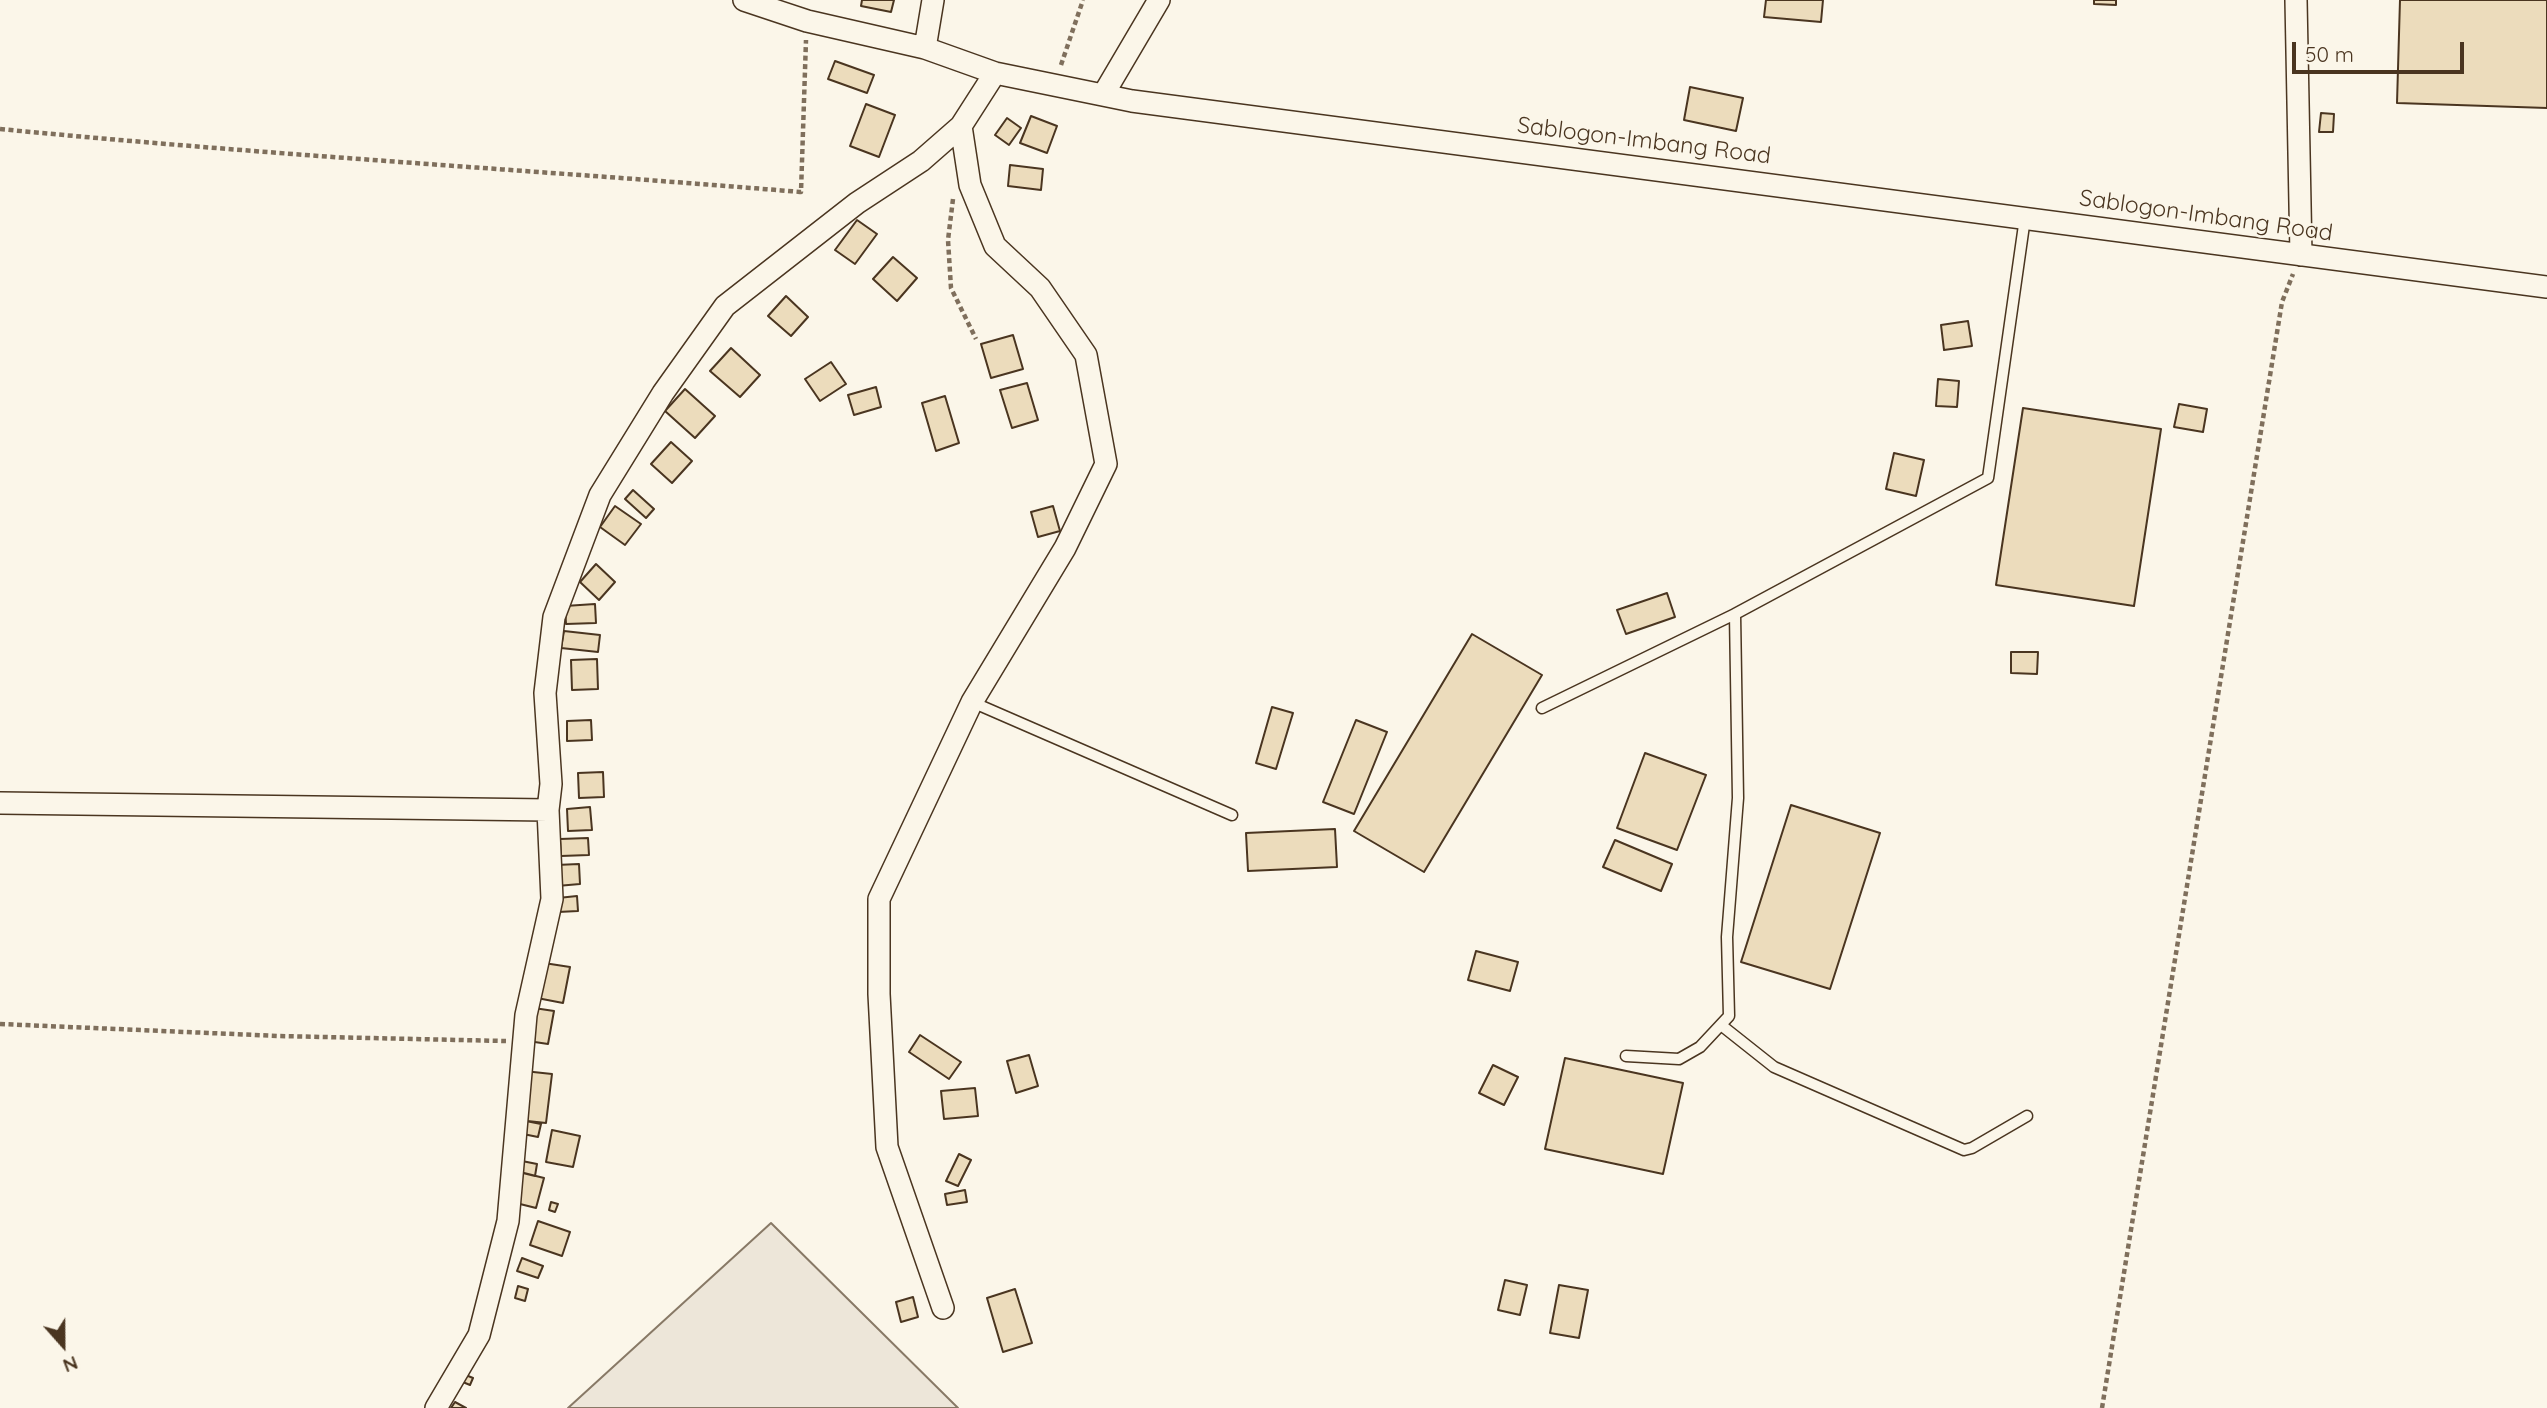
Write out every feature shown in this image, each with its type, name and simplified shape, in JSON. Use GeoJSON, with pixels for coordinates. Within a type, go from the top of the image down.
{"type":"FeatureCollection","features":[{"type":"Feature","properties":{"kind":"street","name":"Sablogon-Imbang Road"},"geometry":{"type":"LineString","coordinates":[[744,0],[807,22],[925,48],[995,73],[1132,101],[2547,287]]}},
{"type":"Feature","properties":{"kind":"street"},"geometry":{"type":"LineString","coordinates":[[925,48],[933,0]]}},
{"type":"Feature","properties":{"kind":"street"},"geometry":{"type":"LineString","coordinates":[[1102,95],[1159,0]]}},
{"type":"Feature","properties":{"kind":"street"},"geometry":{"type":"LineString","coordinates":[[2296,0],[2301,255]]}},
{"type":"Feature","properties":{"kind":"street"},"geometry":{"type":"LineString","coordinates":[[436,1408],[479,1335],[508,1221],[526,1015],[552,899],[548,810],[551,784],[545,693],[554,617],[600,495],[663,393],[725,306],[848,211],[921,161],[961,126],[995,73]]}},
{"type":"Feature","properties":{"kind":"street"},"geometry":{"type":"LineString","coordinates":[[943,1308],[887,1147],[879,994],[879,899],[972,702],[1065,548],[1106,464],[1086,355],[1040,288],[995,246],[970,185],[961,126]]}},
{"type":"Feature","properties":{"kind":"street"},"geometry":{"type":"LineString","coordinates":[[0,803],[548,810]]}},
{"type":"Feature","properties":{"kind":"lane"},"geometry":{"type":"LineString","coordinates":[[1542,708],[1735,614],[1988,478],[2025,218]]}},
{"type":"Feature","properties":{"kind":"lane"},"geometry":{"type":"LineString","coordinates":[[1626,1056],[1679,1059],[1700,1047],[1729,1016],[1727,937],[1738,798],[1735,614]]}},
{"type":"Feature","properties":{"kind":"lane"},"geometry":{"type":"LineString","coordinates":[[972,702],[1232,816]]}},
{"type":"Feature","properties":{"kind":"lane"},"geometry":{"type":"LineString","coordinates":[[1721,1025],[1774,1067],[1964,1150],[2027,1116]]}},
{"type":"Feature","properties":{"kind":"path"},"geometry":{"type":"LineString","coordinates":[[1053,85],[1083,0]]}},
{"type":"Feature","properties":{"kind":"path"},"geometry":{"type":"LineString","coordinates":[[0,129],[133,142],[801,192],[807,22]]}},
{"type":"Feature","properties":{"kind":"path"},"geometry":{"type":"LineString","coordinates":[[953,198],[948,240],[951,288],[976,339]]}},
{"type":"Feature","properties":{"kind":"path"},"geometry":{"type":"LineString","coordinates":[[2102,1408],[2282,302],[2301,255]]}},
{"type":"Feature","properties":{"kind":"path"},"geometry":{"type":"LineString","coordinates":[[0,1024],[279,1036],[524,1041]]}},
{"type":"Feature","properties":{"kind":"shaded area"},"geometry":{"type":"Polygon","coordinates":[[[771,1223],[958,1408],[568,1408],[771,1223]]]}},
{"type":"Feature","properties":{"kind":"building"},"geometry":{"type":"Polygon","coordinates":[[[862,0],[894,0],[891,12],[861,6],[862,0]]]}},
{"type":"Feature","properties":{"kind":"building"},"geometry":{"type":"Polygon","coordinates":[[[1766,0],[1823,0],[1821,22],[1764,17],[1766,0]]]}},
{"type":"Feature","properties":{"kind":"building"},"geometry":{"type":"Polygon","coordinates":[[[2094,0],[2116,0],[2116,5],[2094,4],[2094,0]]]}},
{"type":"Feature","properties":{"kind":"building"},"geometry":{"type":"Polygon","coordinates":[[[2400,0],[2547,0],[2547,108],[2397,103],[2400,0]]]}},
{"type":"Feature","properties":{"kind":"building"},"geometry":{"type":"Polygon","coordinates":[[[835,61],[874,75],[867,93],[828,79],[835,61]]]}},
{"type":"Feature","properties":{"kind":"building"},"geometry":{"type":"Polygon","coordinates":[[[1690,87],[1743,98],[1736,131],[1684,120],[1690,87]]]}},
{"type":"Feature","properties":{"kind":"building"},"geometry":{"type":"Polygon","coordinates":[[[866,104],[895,115],[879,157],[850,146],[866,104]]]}},
{"type":"Feature","properties":{"kind":"building"},"geometry":{"type":"Polygon","coordinates":[[[2321,113],[2334,114],[2333,132],[2319,132],[2321,113]]]}},
{"type":"Feature","properties":{"kind":"building"},"geometry":{"type":"Polygon","coordinates":[[[1031,116],[1057,126],[1047,153],[1020,143],[1031,116]]]}},
{"type":"Feature","properties":{"kind":"building"},"geometry":{"type":"Polygon","coordinates":[[[1007,118],[1021,128],[1009,145],[995,135],[1007,118]]]}},
{"type":"Feature","properties":{"kind":"building"},"geometry":{"type":"Polygon","coordinates":[[[1010,165],[1043,169],[1041,190],[1008,186],[1010,165]]]}},
{"type":"Feature","properties":{"kind":"building"},"geometry":{"type":"Polygon","coordinates":[[[857,220],[877,234],[855,264],[835,250],[857,220]]]}},
{"type":"Feature","properties":{"kind":"building"},"geometry":{"type":"Polygon","coordinates":[[[893,257],[917,278],[897,301],[873,279],[893,257]]]}},
{"type":"Feature","properties":{"kind":"building"},"geometry":{"type":"Polygon","coordinates":[[[786,296],[808,317],[791,336],[768,316],[786,296]]]}},
{"type":"Feature","properties":{"kind":"building"},"geometry":{"type":"Polygon","coordinates":[[[1968,321],[1972,346],[1944,350],[1941,325],[1968,321]]]}},
{"type":"Feature","properties":{"kind":"building"},"geometry":{"type":"Polygon","coordinates":[[[1013,335],[1023,369],[991,378],[981,344],[1013,335]]]}},
{"type":"Feature","properties":{"kind":"building"},"geometry":{"type":"Polygon","coordinates":[[[731,348],[760,375],[740,397],[710,371],[731,348]]]}},
{"type":"Feature","properties":{"kind":"building"},"geometry":{"type":"Polygon","coordinates":[[[831,362],[846,384],[820,401],[805,379],[831,362]]]}},
{"type":"Feature","properties":{"kind":"building"},"geometry":{"type":"Polygon","coordinates":[[[1938,379],[1959,381],[1957,407],[1936,406],[1938,379]]]}},
{"type":"Feature","properties":{"kind":"building"},"geometry":{"type":"Polygon","coordinates":[[[1027,383],[1038,420],[1012,428],[1000,390],[1027,383]]]}},
{"type":"Feature","properties":{"kind":"building"},"geometry":{"type":"Polygon","coordinates":[[[876,387],[881,407],[854,415],[848,395],[876,387]]]}},
{"type":"Feature","properties":{"kind":"building"},"geometry":{"type":"Polygon","coordinates":[[[685,389],[715,416],[695,438],[665,411],[685,389]]]}},
{"type":"Feature","properties":{"kind":"building"},"geometry":{"type":"Polygon","coordinates":[[[945,396],[959,443],[936,451],[922,403],[945,396]]]}},
{"type":"Feature","properties":{"kind":"building"},"geometry":{"type":"Polygon","coordinates":[[[2179,404],[2207,409],[2203,432],[2174,427],[2179,404]]]}},
{"type":"Feature","properties":{"kind":"building"},"geometry":{"type":"Polygon","coordinates":[[[2023,408],[2161,429],[2134,606],[1996,585],[2023,408]]]}},
{"type":"Feature","properties":{"kind":"building"},"geometry":{"type":"Polygon","coordinates":[[[671,442],[692,461],[672,483],[651,464],[671,442]]]}},
{"type":"Feature","properties":{"kind":"building"},"geometry":{"type":"Polygon","coordinates":[[[1894,453],[1924,460],[1916,496],[1886,489],[1894,453]]]}},
{"type":"Feature","properties":{"kind":"building"},"geometry":{"type":"Polygon","coordinates":[[[633,490],[654,509],[646,518],[625,499],[633,490]]]}},
{"type":"Feature","properties":{"kind":"building"},"geometry":{"type":"Polygon","coordinates":[[[615,506],[641,524],[625,545],[600,527],[615,506]]]}},
{"type":"Feature","properties":{"kind":"building"},"geometry":{"type":"Polygon","coordinates":[[[1053,506],[1060,531],[1038,537],[1031,512],[1053,506]]]}},
{"type":"Feature","properties":{"kind":"building"},"geometry":{"type":"Polygon","coordinates":[[[596,564],[615,582],[599,600],[580,582],[596,564]]]}},
{"type":"Feature","properties":{"kind":"building"},"geometry":{"type":"Polygon","coordinates":[[[1667,593],[1675,617],[1626,634],[1617,610],[1667,593]]]}},
{"type":"Feature","properties":{"kind":"building"},"geometry":{"type":"Polygon","coordinates":[[[595,604],[596,623],[566,624],[565,606],[595,604]]]}},
{"type":"Feature","properties":{"kind":"building"},"geometry":{"type":"Polygon","coordinates":[[[564,631],[600,635],[598,652],[561,648],[564,631]]]}},
{"type":"Feature","properties":{"kind":"building"},"geometry":{"type":"Polygon","coordinates":[[[1472,634],[1542,675],[1424,872],[1354,831],[1472,634]]]}},
{"type":"Feature","properties":{"kind":"building"},"geometry":{"type":"Polygon","coordinates":[[[2011,652],[2038,652],[2037,674],[2011,673],[2011,652]]]}},
{"type":"Feature","properties":{"kind":"building"},"geometry":{"type":"Polygon","coordinates":[[[597,659],[598,689],[572,690],[571,660],[597,659]]]}},
{"type":"Feature","properties":{"kind":"building"},"geometry":{"type":"Polygon","coordinates":[[[1272,707],[1293,713],[1276,769],[1256,763],[1272,707]]]}},
{"type":"Feature","properties":{"kind":"building"},"geometry":{"type":"Polygon","coordinates":[[[591,720],[592,740],[567,741],[567,721],[591,720]]]}},
{"type":"Feature","properties":{"kind":"building"},"geometry":{"type":"Polygon","coordinates":[[[1356,720],[1387,732],[1354,814],[1323,802],[1356,720]]]}},
{"type":"Feature","properties":{"kind":"building"},"geometry":{"type":"Polygon","coordinates":[[[1645,753],[1706,775],[1677,850],[1617,828],[1645,753]]]}},
{"type":"Feature","properties":{"kind":"building"},"geometry":{"type":"Polygon","coordinates":[[[603,772],[604,797],[579,798],[578,773],[603,772]]]}},
{"type":"Feature","properties":{"kind":"building"},"geometry":{"type":"Polygon","coordinates":[[[1791,805],[1880,833],[1830,989],[1741,962],[1791,805]]]}},
{"type":"Feature","properties":{"kind":"building"},"geometry":{"type":"Polygon","coordinates":[[[590,807],[592,830],[568,831],[567,809],[590,807]]]}},
{"type":"Feature","properties":{"kind":"building"},"geometry":{"type":"Polygon","coordinates":[[[1335,829],[1337,867],[1248,871],[1246,833],[1335,829]]]}},
{"type":"Feature","properties":{"kind":"building"},"geometry":{"type":"Polygon","coordinates":[[[588,838],[589,855],[561,856],[560,839],[588,838]]]}},
{"type":"Feature","properties":{"kind":"building"},"geometry":{"type":"Polygon","coordinates":[[[1615,840],[1672,864],[1661,891],[1603,867],[1615,840]]]}},
{"type":"Feature","properties":{"kind":"building"},"geometry":{"type":"Polygon","coordinates":[[[579,864],[580,884],[557,886],[556,865],[579,864]]]}},
{"type":"Feature","properties":{"kind":"building"},"geometry":{"type":"Polygon","coordinates":[[[577,896],[578,911],[558,912],[558,898],[577,896]]]}},
{"type":"Feature","properties":{"kind":"building"},"geometry":{"type":"Polygon","coordinates":[[[1476,951],[1518,962],[1510,991],[1468,980],[1476,951]]]}},
{"type":"Feature","properties":{"kind":"building"},"geometry":{"type":"Polygon","coordinates":[[[544,963],[570,967],[563,1003],[537,998],[544,963]]]}},
{"type":"Feature","properties":{"kind":"building"},"geometry":{"type":"Polygon","coordinates":[[[534,1008],[554,1011],[548,1044],[528,1041],[534,1008]]]}},
{"type":"Feature","properties":{"kind":"building"},"geometry":{"type":"Polygon","coordinates":[[[920,1035],[961,1062],[949,1079],[909,1052],[920,1035]]]}},
{"type":"Feature","properties":{"kind":"building"},"geometry":{"type":"Polygon","coordinates":[[[1029,1055],[1038,1086],[1016,1093],[1007,1061],[1029,1055]]]}},
{"type":"Feature","properties":{"kind":"building"},"geometry":{"type":"Polygon","coordinates":[[[1565,1058],[1683,1083],[1663,1174],[1545,1149],[1565,1058]]]}},
{"type":"Feature","properties":{"kind":"building"},"geometry":{"type":"Polygon","coordinates":[[[1493,1065],[1518,1077],[1504,1105],[1479,1093],[1493,1065]]]}},
{"type":"Feature","properties":{"kind":"building"},"geometry":{"type":"Polygon","coordinates":[[[524,1071],[552,1074],[546,1123],[518,1120],[524,1071]]]}},
{"type":"Feature","properties":{"kind":"building"},"geometry":{"type":"Polygon","coordinates":[[[975,1088],[978,1116],[944,1119],[941,1091],[975,1088]]]}},
{"type":"Feature","properties":{"kind":"building"},"geometry":{"type":"Polygon","coordinates":[[[526,1121],[541,1124],[538,1137],[523,1134],[526,1121]]]}},
{"type":"Feature","properties":{"kind":"building"},"geometry":{"type":"Polygon","coordinates":[[[552,1130],[580,1136],[573,1167],[546,1162],[552,1130]]]}},
{"type":"Feature","properties":{"kind":"building"},"geometry":{"type":"Polygon","coordinates":[[[959,1154],[971,1160],[958,1186],[946,1181],[959,1154]]]}},
{"type":"Feature","properties":{"kind":"building"},"geometry":{"type":"Polygon","coordinates":[[[522,1161],[537,1164],[535,1176],[519,1172],[522,1161]]]}},
{"type":"Feature","properties":{"kind":"building"},"geometry":{"type":"Polygon","coordinates":[[[520,1172],[544,1178],[536,1208],[512,1202],[520,1172]]]}},
{"type":"Feature","properties":{"kind":"building"},"geometry":{"type":"Polygon","coordinates":[[[965,1190],[967,1202],[947,1205],[945,1194],[965,1190]]]}},
{"type":"Feature","properties":{"kind":"building"},"geometry":{"type":"Polygon","coordinates":[[[551,1202],[558,1204],[555,1212],[549,1210],[551,1202]]]}},
{"type":"Feature","properties":{"kind":"building"},"geometry":{"type":"Polygon","coordinates":[[[538,1221],[570,1232],[562,1256],[530,1245],[538,1221]]]}},
{"type":"Feature","properties":{"kind":"building"},"geometry":{"type":"Polygon","coordinates":[[[522,1258],[543,1266],[538,1278],[517,1271],[522,1258]]]}},
{"type":"Feature","properties":{"kind":"building"},"geometry":{"type":"Polygon","coordinates":[[[1505,1280],[1527,1285],[1520,1315],[1498,1310],[1505,1280]]]}},
{"type":"Feature","properties":{"kind":"building"},"geometry":{"type":"Polygon","coordinates":[[[1559,1285],[1588,1290],[1579,1338],[1550,1333],[1559,1285]]]}},
{"type":"Feature","properties":{"kind":"building"},"geometry":{"type":"Polygon","coordinates":[[[518,1286],[528,1289],[525,1301],[515,1298],[518,1286]]]}},
{"type":"Feature","properties":{"kind":"building"},"geometry":{"type":"Polygon","coordinates":[[[1015,1289],[1032,1343],[1003,1352],[987,1298],[1015,1289]]]}},
{"type":"Feature","properties":{"kind":"building"},"geometry":{"type":"Polygon","coordinates":[[[913,1297],[918,1317],[901,1322],[896,1302],[913,1297]]]}},
{"type":"Feature","properties":{"kind":"building"},"geometry":{"type":"Polygon","coordinates":[[[461,1373],[473,1378],[470,1385],[458,1380],[461,1373]]]}},
{"type":"Feature","properties":{"kind":"building"},"geometry":{"type":"Polygon","coordinates":[[[455,1402],[466,1408],[451,1408],[455,1402]]]}}]}
